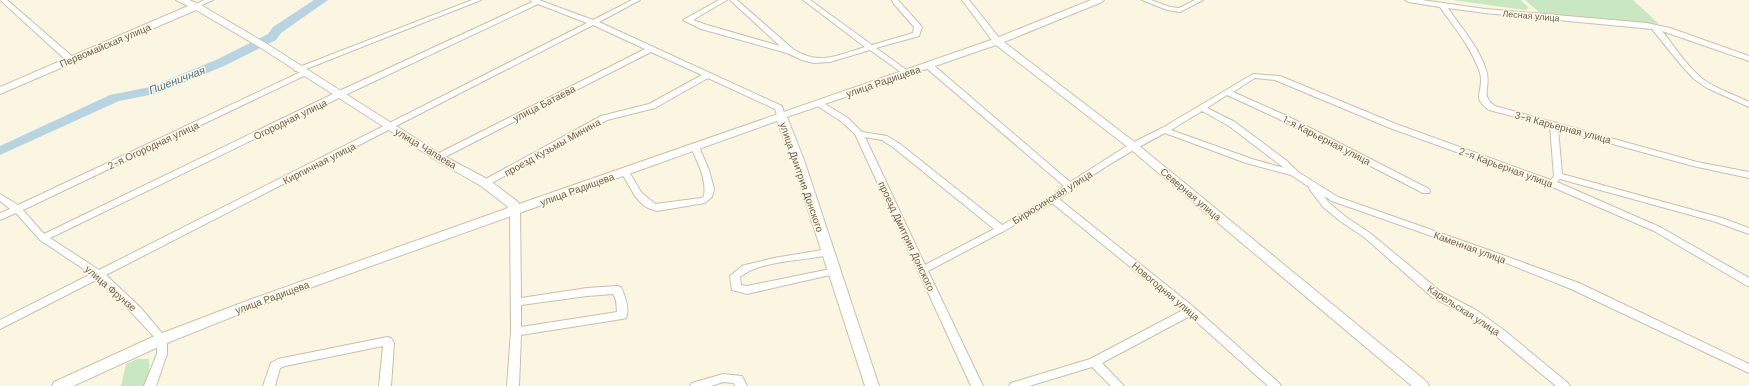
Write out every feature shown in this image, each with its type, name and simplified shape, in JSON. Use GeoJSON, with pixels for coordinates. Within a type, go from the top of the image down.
{"type":"FeatureCollection","features":[{"type":"Feature","properties":{"kind":"main road","name":"улица Чапаева"},"geometry":{"type":"LineString","coordinates":[[181,0],[196,6],[264,46],[438,157],[485,183],[512,204],[515,211]]}},
{"type":"Feature","properties":{"kind":"main road","name":"улица Радищева"},"geometry":{"type":"LineString","coordinates":[[59,386],[162,339],[257,302],[817,103],[997,41],[1099,0]]}},
{"type":"Feature","properties":{"kind":"main road","name":"Первомайская улица"},"geometry":{"type":"LineString","coordinates":[[0,91],[196,6]]}},
{"type":"Feature","properties":{"kind":"main road","name":"Северная улица"},"geometry":{"type":"LineString","coordinates":[[997,41],[1133,146],[1422,386]]}},
{"type":"Feature","properties":{"kind":"main road","name":"улица Дмитрия Донского"},"geometry":{"type":"LineString","coordinates":[[781,116],[783,125],[798,160],[872,386]]}},
{"type":"Feature","properties":{"kind":"street"},"geometry":{"type":"LineString","coordinates":[[3,0],[71,60]]}},
{"type":"Feature","properties":{"kind":"street","name":"Первомайская улица"},"geometry":{"type":"LineString","coordinates":[[196,6],[210,0]]}},
{"type":"Feature","properties":{"kind":"street","name":"2-я Огородная улица"},"geometry":{"type":"LineString","coordinates":[[0,217],[302,71],[478,0]]}},
{"type":"Feature","properties":{"kind":"street","name":"Кирпичная улица"},"geometry":{"type":"LineString","coordinates":[[0,325],[637,0]]}},
{"type":"Feature","properties":{"kind":"street"},"geometry":{"type":"LineString","coordinates":[[724,0],[687,20],[704,27],[790,52],[818,62],[830,60],[916,34],[918,27],[895,0]]}},
{"type":"Feature","properties":{"kind":"street"},"geometry":{"type":"LineString","coordinates":[[733,0],[790,52]]}},
{"type":"Feature","properties":{"kind":"street"},"geometry":{"type":"LineString","coordinates":[[806,0],[905,73]]}},
{"type":"Feature","properties":{"kind":"street","name":"Северная улица"},"geometry":{"type":"LineString","coordinates":[[965,0],[997,41]]}},
{"type":"Feature","properties":{"kind":"street"},"geometry":{"type":"LineString","coordinates":[[1145,0],[1169,9],[1180,10],[1200,0]]}},
{"type":"Feature","properties":{"kind":"street","name":"Лесная улица"},"geometry":{"type":"LineString","coordinates":[[1408,0],[1485,11],[1647,25],[1749,59]]}},
{"type":"Feature","properties":{"kind":"street","name":"улица Дмитрия Донского"},"geometry":{"type":"LineString","coordinates":[[535,1],[592,22],[779,108],[781,116]]}},
{"type":"Feature","properties":{"kind":"street","name":"Огородная улица"},"geometry":{"type":"LineString","coordinates":[[44,238],[535,1]]}},
{"type":"Feature","properties":{"kind":"street","name":"3-я Карьерная улица"},"geometry":{"type":"LineString","coordinates":[[1443,6],[1478,58],[1485,77],[1482,98],[1484,103],[1492,108],[1696,164],[1749,175]]}},
{"type":"Feature","properties":{"kind":"street"},"geometry":{"type":"LineString","coordinates":[[1655,27],[1697,77],[1705,83],[1749,104]]}},
{"type":"Feature","properties":{"kind":"street","name":"улица Батаева"},"geometry":{"type":"LineString","coordinates":[[438,157],[650,49]]}},
{"type":"Feature","properties":{"kind":"street"},"geometry":{"type":"LineString","coordinates":[[928,65],[1070,186]]}},
{"type":"Feature","properties":{"kind":"street","name":"проезд Кузьмы Минина"},"geometry":{"type":"LineString","coordinates":[[485,183],[604,118],[652,106],[708,75]]}},
{"type":"Feature","properties":{"kind":"street","name":"Бирюсинская улица"},"geometry":{"type":"LineString","coordinates":[[859,134],[884,138],[898,146],[1001,229],[1053,199],[1070,186],[1133,146],[1165,130],[1253,76]]}},
{"type":"Feature","properties":{"kind":"street","name":"2-я Карьерная улица"},"geometry":{"type":"LineString","coordinates":[[1253,76],[1277,78],[1393,126],[1556,180],[1719,220],[1749,231]]}},
{"type":"Feature","properties":{"kind":"street","name":"1-я Карьерная улица"},"geometry":{"type":"LineString","coordinates":[[1227,92],[1284,118],[1426,190]]}},
{"type":"Feature","properties":{"kind":"street","name":"проезд Дмитрия Донского"},"geometry":{"type":"LineString","coordinates":[[817,103],[854,126],[859,134],[977,386]]}},
{"type":"Feature","properties":{"kind":"street","name":"Каменная улица"},"geometry":{"type":"LineString","coordinates":[[1202,108],[1237,128],[1284,163],[1295,174],[1334,200],[1494,255],[1575,286],[1749,369]]}},
{"type":"Feature","properties":{"kind":"street"},"geometry":{"type":"LineString","coordinates":[[1554,125],[1556,180]]}},
{"type":"Feature","properties":{"kind":"street"},"geometry":{"type":"LineString","coordinates":[[1165,130],[1249,161],[1295,174]]}},
{"type":"Feature","properties":{"kind":"street"},"geometry":{"type":"LineString","coordinates":[[625,172],[646,204],[652,208],[702,201],[707,199],[709,195],[707,176],[695,147]]}},
{"type":"Feature","properties":{"kind":"street","name":"2-я Карьерная улица"},"geometry":{"type":"LineString","coordinates":[[1556,180],[1657,229],[1749,282]]}},
{"type":"Feature","properties":{"kind":"street","name":"Карельская улица"},"geometry":{"type":"LineString","coordinates":[[1312,185],[1326,204],[1343,219],[1367,235],[1436,294],[1472,313],[1501,334],[1564,386]]}},
{"type":"Feature","properties":{"kind":"street","name":"улица Фрунзе"},"geometry":{"type":"LineString","coordinates":[[0,196],[17,209],[44,238],[100,275],[136,310],[162,339]]}},
{"type":"Feature","properties":{"kind":"street","name":"Новогодняя улица"},"geometry":{"type":"LineString","coordinates":[[1053,199],[1191,311],[1276,386]]}},
{"type":"Feature","properties":{"kind":"street"},"geometry":{"type":"LineString","coordinates":[[513,386],[516,332],[515,211]]}},
{"type":"Feature","properties":{"kind":"street"},"geometry":{"type":"LineString","coordinates":[[923,270],[1001,229]]}},
{"type":"Feature","properties":{"kind":"street"},"geometry":{"type":"LineString","coordinates":[[828,252],[774,261],[745,268],[735,276],[736,287],[747,290],[835,271]]}},
{"type":"Feature","properties":{"kind":"street"},"geometry":{"type":"LineString","coordinates":[[516,302],[587,292],[617,290],[621,300],[622,315],[516,332]]}},
{"type":"Feature","properties":{"kind":"street"},"geometry":{"type":"LineString","coordinates":[[1015,386],[1094,362],[1191,311]]}},
{"type":"Feature","properties":{"kind":"street"},"geometry":{"type":"LineString","coordinates":[[150,386],[162,354],[162,339]]}},
{"type":"Feature","properties":{"kind":"street"},"geometry":{"type":"LineString","coordinates":[[269,386],[275,366],[282,362],[387,340],[389,343],[385,386]]}},
{"type":"Feature","properties":{"kind":"street"},"geometry":{"type":"LineString","coordinates":[[1094,362],[1118,386]]}},
{"type":"Feature","properties":{"kind":"street"},"geometry":{"type":"LineString","coordinates":[[696,386],[723,378],[738,379],[740,386]]}},
{"type":"Feature","properties":{"kind":"green space"},"geometry":{"type":"Polygon","coordinates":[[[1452,0],[1521,0],[1529,8],[1525,10],[1452,0]]]}},
{"type":"Feature","properties":{"kind":"green space"},"geometry":{"type":"Polygon","coordinates":[[[1525,0],[1633,0],[1659,24],[1540,13],[1525,0]]]}},
{"type":"Feature","properties":{"kind":"green space"},"geometry":{"type":"Polygon","coordinates":[[[137,359],[149,359],[149,373],[144,386],[121,386],[126,364],[137,359]]]}},
{"type":"Feature","properties":{"kind":"waterway","name":"Пшеничная"},"geometry":{"type":"LineString","coordinates":[[0,151],[115,98],[154,90],[220,63],[272,37],[277,30],[322,0]]}}]}
